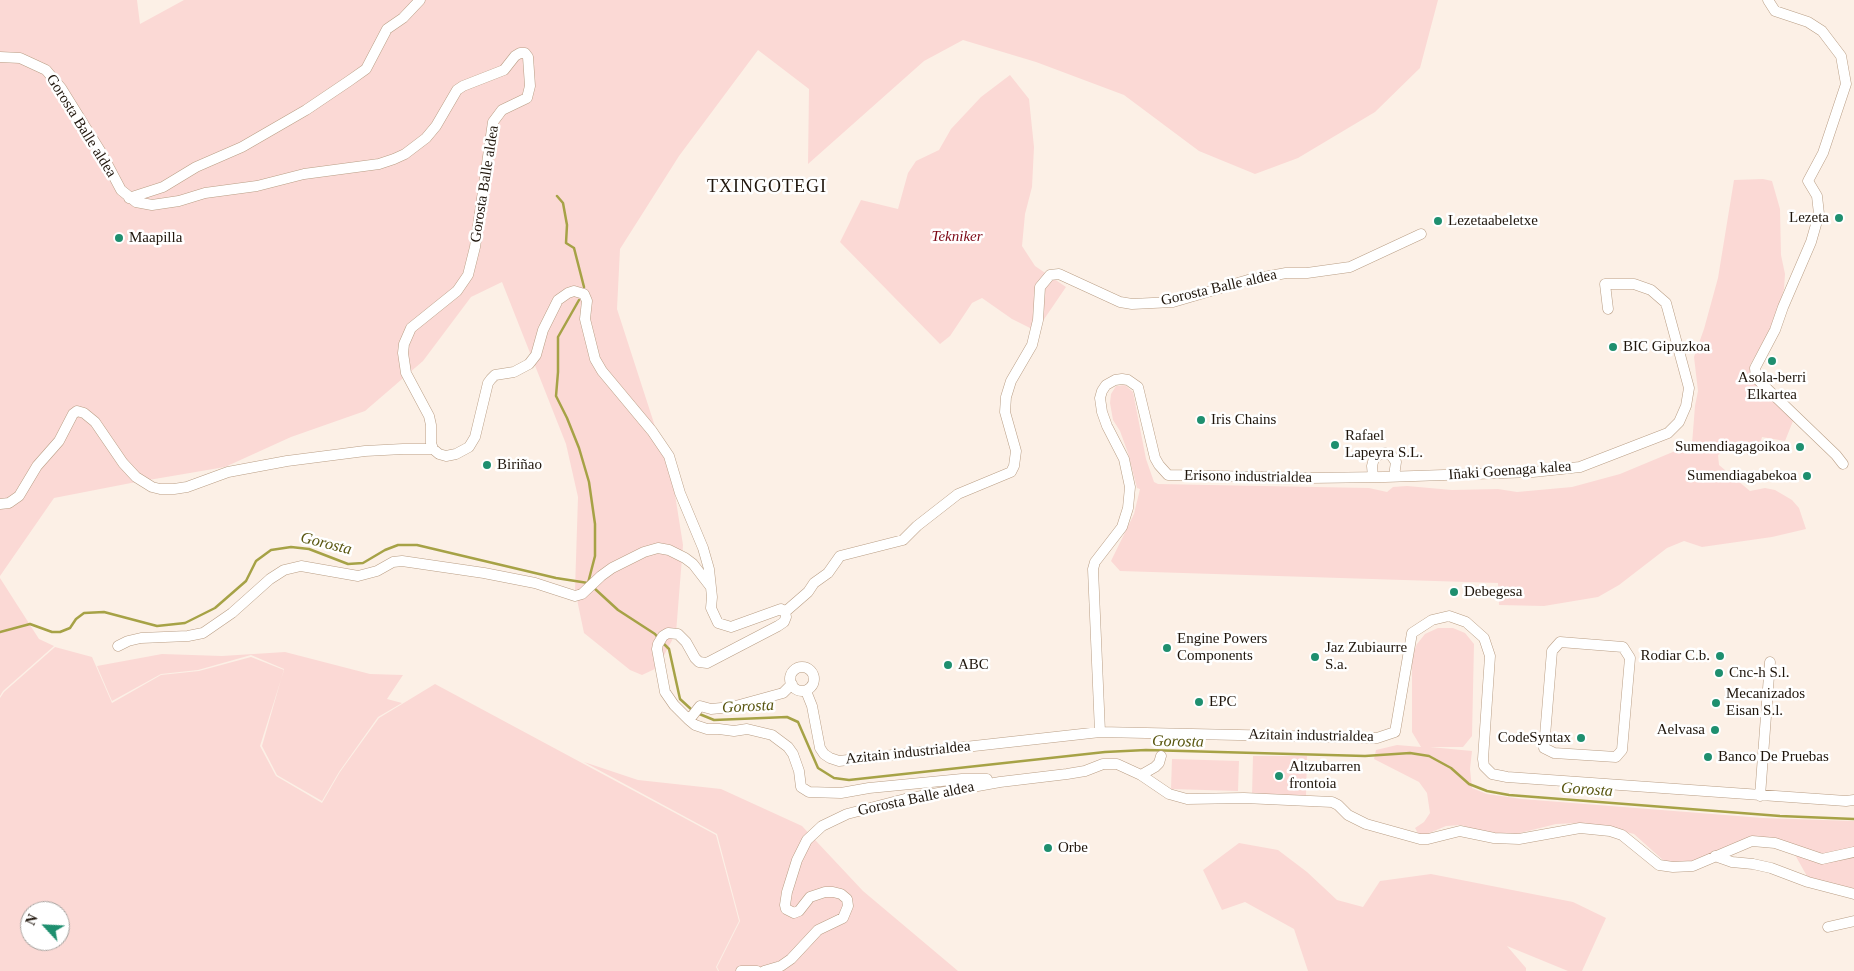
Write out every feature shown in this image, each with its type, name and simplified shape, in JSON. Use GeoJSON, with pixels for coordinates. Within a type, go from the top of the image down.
{"type":"FeatureCollection","features":[{"type":"Feature","properties":{"kind":"street"},"geometry":{"type":"LineString","coordinates":[[128,198],[163,187],[196,168],[242,147],[306,110],[349,81],[366,69],[387,29],[403,18],[420,0]]}},
{"type":"Feature","properties":{"kind":"street"},"geometry":{"type":"LineString","coordinates":[[1768,0],[1775,11],[1808,22],[1822,31],[1841,56],[1846,84],[1823,153],[1808,181],[1817,196],[1819,214],[1811,242],[1775,330],[1755,368],[1756,378],[1843,464]]}},
{"type":"Feature","properties":{"kind":"street","name":"Gorosta Balle aldea"},"geometry":{"type":"LineString","coordinates":[[0,57],[20,58],[46,70],[55,79],[102,154],[115,182],[128,198],[143,204],[165,204],[205,193],[257,186],[304,174],[365,167],[406,154],[426,138],[436,126],[457,90],[504,70],[515,56],[525,53],[528,57],[530,86],[527,98],[502,110],[493,122],[475,247],[468,275],[457,291],[411,328],[404,344],[403,352],[406,373],[429,416],[433,449]]}},
{"type":"Feature","properties":{"kind":"street","name":"Gorosta Balle aldea"},"geometry":{"type":"LineString","coordinates":[[693,715],[674,705],[665,692],[658,649],[661,640],[668,633],[678,634],[686,642],[695,658],[699,662],[706,663],[784,622],[785,612],[808,592],[814,583],[828,573],[840,556],[904,540],[917,526],[958,494],[1010,472],[1014,466],[1016,451],[1005,412],[1006,397],[1032,345],[1038,320],[1040,287],[1050,275],[1059,274],[1120,302],[1132,304],[1173,302],[1248,280],[1286,273],[1307,273],[1350,266],[1421,234]]}},
{"type":"Feature","properties":{"kind":"street","name":"Iñaki Goenaga kalea"},"geometry":{"type":"LineString","coordinates":[[1389,477],[1533,472],[1580,467],[1668,433],[1679,422],[1686,406],[1688,388],[1666,303],[1651,290],[1634,284],[1605,284],[1608,309]]}},
{"type":"Feature","properties":{"kind":"street"},"geometry":{"type":"LineString","coordinates":[[0,504],[8,503],[18,496],[37,466],[59,441],[73,414],[77,411],[84,413],[95,422],[123,463],[136,477],[152,487],[160,489],[187,487],[228,472],[287,461],[365,451],[433,449],[439,454],[446,456],[456,454],[469,447],[475,437],[488,383],[495,375],[514,372],[529,364],[536,355],[543,330],[558,300],[568,292],[574,291],[584,294],[587,301],[585,319],[595,359],[602,371],[652,431],[669,456],[680,493],[704,548],[709,569],[713,616],[718,623],[731,627],[741,625],[776,610],[781,609],[785,612]]}},
{"type":"Feature","properties":{"kind":"street","name":"Erisono industrialdea"},"geometry":{"type":"LineString","coordinates":[[1100,732],[1093,569],[1095,562],[1117,534],[1125,519],[1130,487],[1124,459],[1102,412],[1100,398],[1106,385],[1115,380],[1122,379],[1128,380],[1138,387],[1155,458],[1158,465],[1168,475],[1222,477],[1389,477]]}},
{"type":"Feature","properties":{"kind":"street"},"geometry":{"type":"LineString","coordinates":[[1373,477],[1372,466],[1374,458],[1385,453],[1391,455],[1396,462],[1389,477]]}},
{"type":"Feature","properties":{"kind":"street"},"geometry":{"type":"LineString","coordinates":[[118,646],[128,641],[142,638],[188,636],[203,632],[232,613],[284,570],[301,566],[358,576],[377,571],[393,562],[402,561],[525,581],[575,596],[582,594],[612,568],[644,552],[658,548],[669,550],[685,558],[693,564],[710,586]]}},
{"type":"Feature","properties":{"kind":"street","name":"Azitain industrialdea"},"geometry":{"type":"LineString","coordinates":[[806,691],[812,706],[820,748],[824,754],[839,761],[1100,732],[1377,738],[1395,732],[1412,634],[1432,620],[1449,616],[1466,622],[1484,638],[1490,656],[1483,759],[1484,766],[1492,774],[1507,778],[1846,802],[1854,800]]}},
{"type":"Feature","properties":{"kind":"street"},"geometry":{"type":"LineString","coordinates":[[1560,642],[1623,647],[1630,658],[1622,750],[1616,757],[1581,755],[1554,753],[1544,748],[1552,651],[1560,642]]}},
{"type":"Feature","properties":{"kind":"street"},"geometry":{"type":"LineString","coordinates":[[1760,796],[1770,662]]}},
{"type":"Feature","properties":{"kind":"street"},"geometry":{"type":"LineString","coordinates":[[805,668],[814,677],[813,684],[806,691],[798,690],[792,684],[791,676],[796,669],[805,668]]}},
{"type":"Feature","properties":{"kind":"street"},"geometry":{"type":"LineString","coordinates":[[792,684],[783,693],[732,707],[711,709],[700,706],[693,715],[695,725],[707,729],[734,731],[747,729],[772,735],[788,747],[793,754],[799,771],[801,787],[809,792],[841,793],[869,788],[962,779],[985,779],[1000,782]]}},
{"type":"Feature","properties":{"kind":"street"},"geometry":{"type":"LineString","coordinates":[[1141,775],[1155,767],[1159,763],[1161,756]]}},
{"type":"Feature","properties":{"kind":"street","name":"Gorosta Balle aldea"},"geometry":{"type":"LineString","coordinates":[[764,971],[780,966],[791,959],[818,930],[843,918],[848,906],[847,899],[841,894],[824,892],[810,897],[799,911],[794,913],[786,909],[787,892],[797,860],[807,840],[822,826],[848,814],[906,799],[1000,782],[1085,771],[1103,764],[1117,764],[1141,775],[1169,794],[1187,799],[1244,798],[1332,802],[1348,815],[1366,824],[1420,839],[1460,831],[1494,838],[1519,839],[1580,828],[1610,831],[1622,835],[1660,865],[1672,867],[1694,866],[1752,841],[1775,843],[1822,859],[1854,852]]}},
{"type":"Feature","properties":{"kind":"street"},"geometry":{"type":"LineString","coordinates":[[1715,856],[1732,862],[1753,864],[1808,882],[1854,894]]}},
{"type":"Feature","properties":{"kind":"street"},"geometry":{"type":"LineString","coordinates":[[1828,927],[1854,921]]}},
{"type":"Feature","properties":{"kind":"street"},"geometry":{"type":"LineString","coordinates":[[741,971],[757,971]]}},
{"type":"Feature","properties":{"kind":"green space"},"geometry":{"type":"Polygon","coordinates":[[[0,0],[137,0],[140,24],[184,0],[1438,0],[1420,68],[1375,112],[1298,158],[1255,174],[1199,151],[1124,95],[1036,62],[963,40],[924,61],[808,164],[809,89],[758,50],[679,156],[620,249],[617,309],[673,482],[683,545],[676,633],[657,668],[642,675],[630,670],[584,633],[575,590],[578,497],[566,444],[502,282],[471,297],[423,361],[365,411],[291,437],[225,467],[54,498],[0,576],[0,0]]]}},
{"type":"Feature","properties":{"kind":"green space","name":"Tekniker"},"geometry":{"type":"Polygon","coordinates":[[[1010,75],[1029,99],[1034,147],[1032,187],[1025,214],[1022,246],[1035,266],[1066,287],[1036,331],[1012,319],[982,298],[972,303],[950,336],[940,344],[840,242],[861,200],[898,209],[908,173],[916,161],[939,150],[951,129],[981,97],[1010,75]]]}},
{"type":"Feature","properties":{"kind":"green space"},"geometry":{"type":"Polygon","coordinates":[[[1763,179],[1772,181],[1780,209],[1781,255],[1785,274],[1784,289],[1778,309],[1770,330],[1750,365],[1751,375],[1778,402],[1793,421],[1785,441],[1762,437],[1759,448],[1754,445],[1748,455],[1734,444],[1718,455],[1719,465],[1750,491],[1765,488],[1775,490],[1792,500],[1799,508],[1806,529],[1772,537],[1702,547],[1684,541],[1667,548],[1619,585],[1598,597],[1544,606],[1499,605],[1498,583],[1120,571],[1111,561],[1134,514],[1140,489],[1137,488],[1120,431],[1113,420],[1110,403],[1111,394],[1116,386],[1125,385],[1133,392],[1146,459],[1154,482],[1158,484],[1369,488],[1387,492],[1393,487],[1407,486],[1452,490],[1498,489],[1517,492],[1572,487],[1620,474],[1692,444],[1698,391],[1694,357],[1718,278],[1734,180],[1763,179]]]}},
{"type":"Feature","properties":{"kind":"green space"},"geometry":{"type":"Polygon","coordinates":[[[0,578],[39,639],[54,646],[3,691],[0,696],[0,578]]]}},
{"type":"Feature","properties":{"kind":"green space"},"geometry":{"type":"Polygon","coordinates":[[[1438,628],[1453,628],[1465,633],[1474,644],[1472,736],[1463,747],[1430,747],[1472,751],[1470,769],[1472,788],[1487,794],[1522,799],[1763,818],[1854,821],[1854,892],[1808,878],[1789,844],[1768,839],[1690,863],[1676,865],[1664,861],[1634,834],[1579,823],[1556,824],[1512,835],[1483,832],[1461,825],[1446,826],[1427,834],[1419,835],[1415,828],[1424,822],[1430,813],[1427,793],[1419,782],[1374,759],[1376,750],[1397,745],[1421,747],[1412,732],[1412,656],[1417,644],[1425,634],[1438,628]]]}},
{"type":"Feature","properties":{"kind":"green space"},"geometry":{"type":"Polygon","coordinates":[[[55,647],[92,657],[112,703],[161,675],[199,671],[251,657],[284,670],[260,746],[276,776],[322,803],[340,772],[379,718],[435,684],[716,835],[739,921],[716,967],[718,971],[0,971],[0,698],[4,692],[55,647]]]}},
{"type":"Feature","properties":{"kind":"green space"},"geometry":{"type":"Polygon","coordinates":[[[285,652],[370,674],[403,675],[387,699],[402,703],[378,717],[339,772],[322,801],[277,775],[262,746],[284,669],[251,655],[198,670],[161,674],[112,701],[97,666],[162,654],[222,656],[285,652]]]}},
{"type":"Feature","properties":{"kind":"green space","name":"Altzubarren frontoia"},"geometry":{"type":"Polygon","coordinates":[[[1253,756],[1307,756],[1306,796],[1252,795],[1253,756]]]}},
{"type":"Feature","properties":{"kind":"green space"},"geometry":{"type":"Polygon","coordinates":[[[1172,759],[1239,761],[1238,791],[1171,789],[1172,759]]]}},
{"type":"Feature","properties":{"kind":"green space"},"geometry":{"type":"Polygon","coordinates":[[[584,762],[638,780],[721,789],[802,826],[863,891],[958,971],[719,971],[717,967],[740,921],[717,834],[584,762]]]}},
{"type":"Feature","properties":{"kind":"green space"},"geometry":{"type":"Polygon","coordinates":[[[1239,843],[1278,850],[1307,872],[1337,900],[1363,907],[1380,881],[1431,874],[1573,902],[1606,918],[1582,971],[1568,971],[1507,946],[1526,968],[1526,971],[1308,971],[1294,929],[1245,902],[1222,910],[1203,870],[1239,843]]]}},
{"type":"Feature","properties":{"kind":"waterway"},"geometry":{"type":"LineString","coordinates":[[557,196],[563,203],[567,225],[566,243],[574,248],[584,287]]}},
{"type":"Feature","properties":{"kind":"waterway","name":"Gorosta"},"geometry":{"type":"LineString","coordinates":[[0,632],[30,624],[52,632],[60,632],[70,628],[76,619],[84,613],[104,612],[157,626],[185,623],[215,608],[246,581],[256,561],[271,550],[291,547],[309,549],[348,564],[363,563],[398,545],[417,545],[556,578],[588,583],[595,556],[595,524],[589,482],[579,448],[556,396],[558,337],[579,300]]}},
{"type":"Feature","properties":{"kind":"waterway","name":"Gorosta"},"geometry":{"type":"LineString","coordinates":[[594,588],[618,610],[655,634],[659,639]]}},
{"type":"Feature","properties":{"kind":"waterway","name":"Gorosta"},"geometry":{"type":"LineString","coordinates":[[663,643],[669,649],[680,699],[692,710]]}},
{"type":"Feature","properties":{"kind":"waterway","name":"Gorosta"},"geometry":{"type":"LineString","coordinates":[[697,713],[714,720],[787,717],[798,722],[818,768],[834,778],[849,780],[1105,752],[1146,750],[1365,756],[1410,753],[1429,756],[1451,768],[1469,784],[1487,791],[1509,795],[1780,816],[1854,819]]}},
{"type":"Feature","properties":{"kind":"place","name":"Lezeta"},"geometry":{"type":"Point","coordinates":[1839,218]}},
{"type":"Feature","properties":{"kind":"place","name":"Lezetaabeletxe"},"geometry":{"type":"Point","coordinates":[1438,221]}},
{"type":"Feature","properties":{"kind":"place","name":"Maapilla"},"geometry":{"type":"Point","coordinates":[119,238]}},
{"type":"Feature","properties":{"kind":"place","name":"BIC Gipuzkoa"},"geometry":{"type":"Point","coordinates":[1613,347]}},
{"type":"Feature","properties":{"kind":"place","name":"Asola-berri Elkartea"},"geometry":{"type":"Point","coordinates":[1772,361]}},
{"type":"Feature","properties":{"kind":"place","name":"Iris Chains"},"geometry":{"type":"Point","coordinates":[1201,420]}},
{"type":"Feature","properties":{"kind":"place","name":"Rafael Lapeyra S.L."},"geometry":{"type":"Point","coordinates":[1335,445]}},
{"type":"Feature","properties":{"kind":"place","name":"Sumendiagagoikoa"},"geometry":{"type":"Point","coordinates":[1800,447]}},
{"type":"Feature","properties":{"kind":"place","name":"Biriñao"},"geometry":{"type":"Point","coordinates":[487,465]}},
{"type":"Feature","properties":{"kind":"place","name":"Sumendiagabekoa"},"geometry":{"type":"Point","coordinates":[1807,476]}},
{"type":"Feature","properties":{"kind":"place","name":"Debegesa"},"geometry":{"type":"Point","coordinates":[1454,592]}},
{"type":"Feature","properties":{"kind":"place","name":"Engine Powers Components"},"geometry":{"type":"Point","coordinates":[1167,648]}},
{"type":"Feature","properties":{"kind":"place","name":"Rodiar C.b."},"geometry":{"type":"Point","coordinates":[1720,656]}},
{"type":"Feature","properties":{"kind":"place","name":"Jaz Zubiaurre S.a."},"geometry":{"type":"Point","coordinates":[1315,657]}},
{"type":"Feature","properties":{"kind":"place","name":"ABC"},"geometry":{"type":"Point","coordinates":[948,665]}},
{"type":"Feature","properties":{"kind":"place","name":"Cnc-h S.l."},"geometry":{"type":"Point","coordinates":[1719,673]}},
{"type":"Feature","properties":{"kind":"place","name":"EPC"},"geometry":{"type":"Point","coordinates":[1199,702]}},
{"type":"Feature","properties":{"kind":"place","name":"Mecanizados Eisan S.l."},"geometry":{"type":"Point","coordinates":[1716,703]}},
{"type":"Feature","properties":{"kind":"place","name":"Aelvasa"},"geometry":{"type":"Point","coordinates":[1715,730]}},
{"type":"Feature","properties":{"kind":"place","name":"CodeSyntax"},"geometry":{"type":"Point","coordinates":[1581,738]}},
{"type":"Feature","properties":{"kind":"place","name":"Banco De Pruebas"},"geometry":{"type":"Point","coordinates":[1708,757]}},
{"type":"Feature","properties":{"kind":"place","name":"Altzubarren frontoia"},"geometry":{"type":"Point","coordinates":[1279,776]}},
{"type":"Feature","properties":{"kind":"place","name":"Orbe"},"geometry":{"type":"Point","coordinates":[1048,848]}},
{"type":"Feature","properties":{"kind":"district","name":"TXINGOTEGI"},"geometry":{"type":"Point","coordinates":[767,187]}}]}
